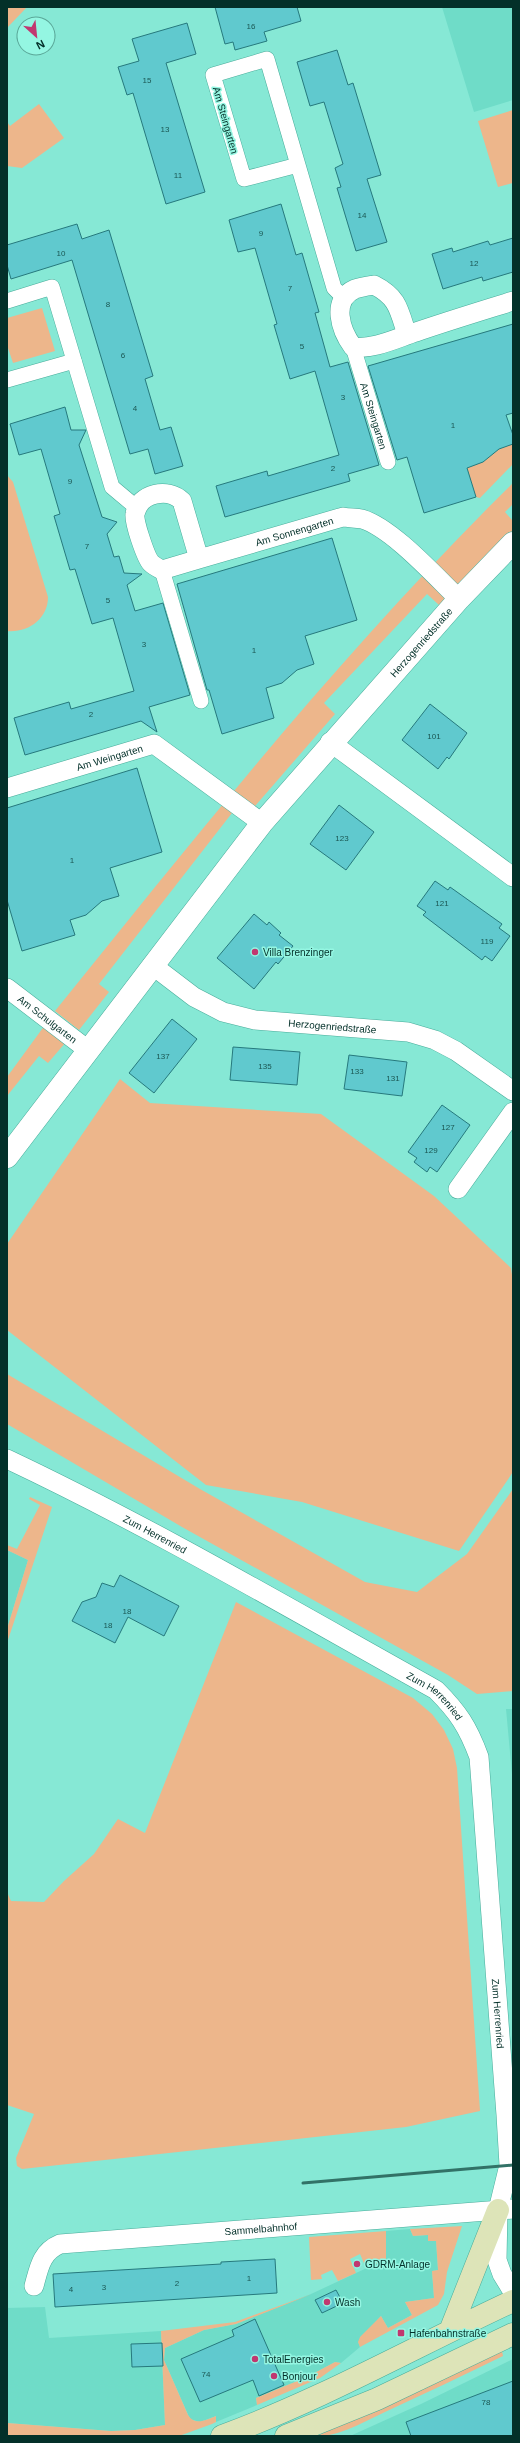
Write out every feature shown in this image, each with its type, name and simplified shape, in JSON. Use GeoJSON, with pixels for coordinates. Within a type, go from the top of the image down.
{"type":"FeatureCollection","features":[{"type":"Feature","properties":{"kind":"main road"},"geometry":{"type":"LineString","coordinates":[[450,2331],[463,2302],[480,2250],[505,2209]]}},
{"type":"Feature","properties":{"kind":"main road"},"geometry":{"type":"LineString","coordinates":[[222,2436],[293,2407],[363,2375],[513,2301]]}},
{"type":"Feature","properties":{"kind":"main road"},"geometry":{"type":"LineString","coordinates":[[286,2436],[377,2399],[513,2334]]}},
{"type":"Feature","properties":{"kind":"street","name":"Am Steingarten"},"geometry":{"type":"LineString","coordinates":[[298,164],[244,179],[213,75],[267,59],[298,164],[334,288],[344,298],[340,319],[344,335],[353,347],[388,462]]}},
{"type":"Feature","properties":{"kind":"street"},"geometry":{"type":"LineString","coordinates":[[344,298],[354,290],[374,284],[385,290],[396,300],[407,334]]}},
{"type":"Feature","properties":{"kind":"street"},"geometry":{"type":"LineString","coordinates":[[7,301],[52,287],[112,488],[137,508]]}},
{"type":"Feature","properties":{"kind":"street"},"geometry":{"type":"LineString","coordinates":[[353,347],[363,348],[513,301]]}},
{"type":"Feature","properties":{"kind":"street"},"geometry":{"type":"LineString","coordinates":[[7,380],[74,360]]}},
{"type":"Feature","properties":{"kind":"street"},"geometry":{"type":"LineString","coordinates":[[199,559],[182,501],[175,494],[164,492],[146,498],[137,508],[134,515],[147,557],[152,564],[162,570],[202,701]]}},
{"type":"Feature","properties":{"kind":"street","name":"Am Sonnengarten"},"geometry":{"type":"LineString","coordinates":[[162,570],[343,518],[361,519],[378,527],[398,542],[459,599]]}},
{"type":"Feature","properties":{"kind":"street","name":"Herzogenriedstraße"},"geometry":{"type":"LineString","coordinates":[[7,1157],[262,822],[330,742],[459,599],[513,543]]}},
{"type":"Feature","properties":{"kind":"street"},"geometry":{"type":"LineString","coordinates":[[330,742],[513,877]]}},
{"type":"Feature","properties":{"kind":"street","name":"Am Weingarten"},"geometry":{"type":"LineString","coordinates":[[7,788],[154,744],[262,822]]}},
{"type":"Feature","properties":{"kind":"street","name":"Herzogenriedstraße"},"geometry":{"type":"LineString","coordinates":[[152,965],[194,997],[223,1012],[255,1020],[408,1032],[435,1040],[456,1051],[513,1091]]}},
{"type":"Feature","properties":{"kind":"street","name":"Am Schulgarten"},"geometry":{"type":"LineString","coordinates":[[7,988],[88,1050]]}},
{"type":"Feature","properties":{"kind":"street"},"geometry":{"type":"LineString","coordinates":[[458,1189],[513,1112]]}},
{"type":"Feature","properties":{"kind":"street","name":"Zum Herrenried"},"geometry":{"type":"LineString","coordinates":[[7,1459],[216,1569],[429,1686],[457,1711],[470,1732],[479,1757],[511,2175],[497,2260],[502,2274],[513,2292]]}},
{"type":"Feature","properties":{"kind":"street","name":"Sammelbahnhof"},"geometry":{"type":"LineString","coordinates":[[34,2286],[41,2260],[52,2247],[60,2244],[505,2209]]}},
{"type":"Feature","properties":{"kind":"shaded area"},"geometry":{"type":"Polygon","coordinates":[[[7,7],[27,7],[18,16],[16,16],[16,19],[7,28],[7,7]]]}},
{"type":"Feature","properties":{"kind":"shaded area"},"geometry":{"type":"Polygon","coordinates":[[[442,7],[513,7],[513,100],[474,112],[442,7]]]}},
{"type":"Feature","properties":{"kind":"shaded area"},"geometry":{"type":"Polygon","coordinates":[[[39,104],[64,138],[22,168],[7,166],[7,122],[10,126],[39,104]]]}},
{"type":"Feature","properties":{"kind":"shaded area"},"geometry":{"type":"Polygon","coordinates":[[[513,110],[513,183],[498,187],[478,121],[513,110]]]}},
{"type":"Feature","properties":{"kind":"shaded area"},"geometry":{"type":"Polygon","coordinates":[[[42,308],[55,351],[13,363],[7,345],[7,318],[42,308]]]}},
{"type":"Feature","properties":{"kind":"shaded area"},"geometry":{"type":"Polygon","coordinates":[[[513,444],[513,464],[480,498],[476,497],[467,468],[483,462],[499,449],[513,444]]]}},
{"type":"Feature","properties":{"kind":"shaded area"},"geometry":{"type":"Polygon","coordinates":[[[7,475],[13,482],[48,597],[45,612],[41,618],[29,627],[15,631],[7,631],[7,475]]]}},
{"type":"Feature","properties":{"kind":"shaded area"},"geometry":{"type":"Polygon","coordinates":[[[513,483],[513,504],[505,512],[513,521],[513,530],[439,605],[427,594],[324,703],[335,714],[243,820],[232,813],[99,984],[109,992],[79,1030],[55,1011],[220,808],[333,674],[451,545],[513,483]]]}},
{"type":"Feature","properties":{"kind":"shaded area"},"geometry":{"type":"Polygon","coordinates":[[[45,1025],[66,1042],[48,1063],[39,1056],[7,1096],[7,1077],[45,1025]]]}},
{"type":"Feature","properties":{"kind":"shaded area"},"geometry":{"type":"Polygon","coordinates":[[[120,1079],[150,1103],[321,1114],[434,1196],[511,1268],[513,1282],[513,1472],[459,1551],[302,1502],[206,1485],[7,1330],[7,1244],[120,1079]]]}},
{"type":"Feature","properties":{"kind":"shaded area"},"geometry":{"type":"Polygon","coordinates":[[[7,1374],[200,1489],[365,1582],[417,1592],[467,1554],[513,1489],[513,1691],[477,1694],[448,1675],[182,1527],[7,1424],[7,1374]]]}},
{"type":"Feature","properties":{"kind":"shaded area"},"geometry":{"type":"Polygon","coordinates":[[[30,1497],[52,1507],[7,1643],[7,1629],[28,1560],[7,1550],[7,1545],[17,1549],[40,1505],[29,1499],[30,1497]]]}},
{"type":"Feature","properties":{"kind":"shaded area"},"geometry":{"type":"Polygon","coordinates":[[[7,1550],[28,1560],[7,1629],[7,1550]]]}},
{"type":"Feature","properties":{"kind":"shaded area"},"geometry":{"type":"Polygon","coordinates":[[[236,1602],[413,1698],[432,1714],[444,1730],[453,1749],[457,1768],[480,2111],[406,2127],[22,2169],[17,2166],[16,2158],[34,2114],[7,2105],[7,1892],[11,1901],[44,1902],[64,1881],[94,1854],[118,1819],[145,1833],[236,1602]]]}},
{"type":"Feature","properties":{"kind":"shaded area"},"geometry":{"type":"Polygon","coordinates":[[[506,1709],[513,1709],[513,1785],[506,1709]]]}},
{"type":"Feature","properties":{"kind":"shaded area"},"geometry":{"type":"Polygon","coordinates":[[[462,2226],[447,2272],[444,2294],[438,2305],[360,2347],[358,2342],[360,2337],[381,2316],[388,2328],[412,2315],[405,2302],[434,2298],[432,2271],[438,2270],[436,2241],[428,2241],[428,2235],[413,2236],[410,2229],[462,2226]]]}},
{"type":"Feature","properties":{"kind":"shaded area"},"geometry":{"type":"Polygon","coordinates":[[[410,2229],[413,2236],[428,2235],[436,2240],[438,2270],[432,2271],[434,2298],[405,2302],[412,2315],[388,2328],[381,2316],[358,2342],[360,2347],[341,2363],[335,2362],[307,2377],[256,2398],[257,2405],[216,2422],[216,2416],[200,2422],[190,2419],[164,2360],[165,2348],[204,2330],[236,2324],[311,2294],[386,2259],[386,2231],[410,2229]]]}},
{"type":"Feature","properties":{"kind":"shaded area"},"geometry":{"type":"Polygon","coordinates":[[[386,2231],[386,2259],[366,2268],[360,2254],[350,2259],[356,2273],[338,2281],[332,2270],[321,2275],[322,2279],[311,2280],[309,2237],[386,2231]]]}},
{"type":"Feature","properties":{"kind":"shaded area"},"geometry":{"type":"Polygon","coordinates":[[[312,2294],[236,2324],[204,2330],[165,2348],[164,2360],[188,2415],[197,2421],[216,2416],[216,2422],[212,2424],[179,2436],[7,2436],[7,2423],[111,2431],[135,2430],[165,2425],[161,2331],[235,2322],[312,2294]]]}},
{"type":"Feature","properties":{"kind":"shaded area"},"geometry":{"type":"Polygon","coordinates":[[[45,2307],[49,2338],[161,2331],[165,2425],[135,2430],[111,2431],[7,2423],[7,2308],[45,2307]]]}},
{"type":"Feature","properties":{"kind":"shaded area"},"geometry":{"type":"Polygon","coordinates":[[[502,2351],[503,2356],[360,2424],[335,2434],[317,2436],[502,2351]]]}},
{"type":"Feature","properties":{"kind":"shaded area"},"geometry":{"type":"Polygon","coordinates":[[[513,2359],[513,2436],[350,2436],[421,2404],[513,2359]]]}},
{"type":"Feature","properties":{"kind":"shaded area"},"geometry":{"type":"Polygon","coordinates":[[[335,2362],[341,2363],[320,2378],[257,2405],[256,2398],[307,2377],[335,2362]]]}},
{"type":"Feature","properties":{"kind":"building"},"geometry":{"type":"Polygon","coordinates":[[[215,7],[297,7],[301,21],[264,32],[267,41],[235,50],[233,42],[225,44],[215,7]]]}},
{"type":"Feature","properties":{"kind":"building"},"geometry":{"type":"Polygon","coordinates":[[[187,23],[196,54],[166,63],[205,192],[166,204],[133,93],[127,95],[118,67],[139,61],[132,39],[187,23]]]}},
{"type":"Feature","properties":{"kind":"building"},"geometry":{"type":"Polygon","coordinates":[[[337,50],[348,85],[353,83],[381,175],[367,179],[387,242],[356,251],[337,188],[341,187],[335,168],[343,164],[324,102],[310,106],[297,62],[337,50]]]}},
{"type":"Feature","properties":{"kind":"building"},"geometry":{"type":"Polygon","coordinates":[[[281,204],[296,255],[302,253],[319,312],[315,313],[330,367],[348,362],[379,465],[348,474],[350,481],[225,517],[216,486],[267,471],[268,476],[339,455],[315,371],[290,379],[274,325],[277,324],[255,248],[238,252],[229,220],[281,204]]]}},
{"type":"Feature","properties":{"kind":"building"},"geometry":{"type":"Polygon","coordinates":[[[77,224],[82,239],[109,230],[153,376],[145,379],[160,430],[171,427],[183,466],[155,474],[148,449],[130,454],[72,260],[11,279],[7,265],[7,245],[77,224]]]}},
{"type":"Feature","properties":{"kind":"building"},"geometry":{"type":"Polygon","coordinates":[[[513,238],[513,272],[483,281],[482,277],[443,289],[432,254],[452,248],[453,252],[488,241],[490,245],[513,238]]]}},
{"type":"Feature","properties":{"kind":"building"},"geometry":{"type":"Polygon","coordinates":[[[513,324],[513,413],[506,415],[513,435],[513,444],[499,449],[483,462],[467,468],[476,497],[424,513],[407,457],[397,460],[368,366],[513,324]]]}},
{"type":"Feature","properties":{"kind":"building"},"geometry":{"type":"Polygon","coordinates":[[[65,407],[71,430],[86,430],[79,445],[102,517],[117,522],[107,534],[114,557],[119,556],[124,573],[142,574],[127,585],[135,611],[163,603],[190,695],[149,707],[157,732],[141,721],[25,755],[14,718],[69,702],[71,709],[134,691],[113,618],[92,624],[75,569],[70,570],[54,516],[60,514],[41,449],[19,455],[10,424],[65,407]]]}},
{"type":"Feature","properties":{"kind":"building"},"geometry":{"type":"Polygon","coordinates":[[[332,538],[357,620],[305,636],[314,664],[297,670],[282,683],[266,688],[274,718],[222,734],[209,690],[207,690],[177,584],[332,538]]]}},
{"type":"Feature","properties":{"kind":"building"},"geometry":{"type":"Polygon","coordinates":[[[430,704],[467,733],[449,759],[447,757],[438,769],[402,740],[430,704]]]}},
{"type":"Feature","properties":{"kind":"building"},"geometry":{"type":"Polygon","coordinates":[[[137,768],[162,852],[110,868],[119,896],[102,901],[86,915],[70,920],[75,935],[22,951],[7,900],[7,808],[137,768]]]}},
{"type":"Feature","properties":{"kind":"building"},"geometry":{"type":"Polygon","coordinates":[[[339,805],[374,832],[346,870],[310,844],[339,805]]]}},
{"type":"Feature","properties":{"kind":"building"},"geometry":{"type":"Polygon","coordinates":[[[435,881],[448,890],[450,887],[502,924],[499,928],[510,936],[492,961],[485,956],[482,960],[423,915],[426,912],[417,906],[435,881]]]}},
{"type":"Feature","properties":{"kind":"building","name":"Villa Brenzinger"},"geometry":{"type":"Polygon","coordinates":[[[254,914],[267,925],[269,922],[281,933],[279,935],[293,946],[278,964],[276,962],[254,989],[217,958],[254,914]]]}},
{"type":"Feature","properties":{"kind":"building"},"geometry":{"type":"Polygon","coordinates":[[[172,1019],[197,1039],[154,1093],[129,1073],[172,1019]]]}},
{"type":"Feature","properties":{"kind":"building"},"geometry":{"type":"Polygon","coordinates":[[[233,1047],[300,1052],[297,1085],[230,1080],[233,1047]]]}},
{"type":"Feature","properties":{"kind":"building"},"geometry":{"type":"Polygon","coordinates":[[[349,1055],[407,1062],[402,1096],[344,1089],[349,1055]]]}},
{"type":"Feature","properties":{"kind":"building"},"geometry":{"type":"Polygon","coordinates":[[[442,1105],[470,1125],[437,1172],[430,1167],[427,1172],[414,1162],[417,1158],[408,1152],[442,1105]]]}},
{"type":"Feature","properties":{"kind":"building"},"geometry":{"type":"Polygon","coordinates":[[[120,1575],[179,1606],[164,1636],[128,1617],[115,1643],[72,1621],[82,1602],[96,1597],[102,1583],[114,1587],[120,1575]]]}},
{"type":"Feature","properties":{"kind":"building"},"geometry":{"type":"Polygon","coordinates":[[[275,2259],[277,2293],[55,2307],[53,2274],[221,2264],[221,2262],[275,2259]]]}},
{"type":"Feature","properties":{"kind":"building"},"geometry":{"type":"Polygon","coordinates":[[[336,2290],[343,2303],[322,2313],[315,2300],[336,2290]]]}},
{"type":"Feature","properties":{"kind":"building"},"geometry":{"type":"Polygon","coordinates":[[[255,2319],[284,2385],[259,2396],[253,2380],[200,2402],[181,2359],[234,2336],[232,2330],[255,2319]]]}},
{"type":"Feature","properties":{"kind":"building"},"geometry":{"type":"Polygon","coordinates":[[[162,2343],[163,2366],[132,2367],[131,2344],[162,2343]]]}},
{"type":"Feature","properties":{"kind":"building"},"geometry":{"type":"Polygon","coordinates":[[[513,2381],[513,2436],[411,2436],[406,2422],[513,2381]]]}},
{"type":"Feature","properties":{"kind":"railway"},"geometry":{"type":"LineString","coordinates":[[303,2183],[513,2165]]}},
{"type":"Feature","properties":{"kind":"place","name":"Villa Brenzinger"},"geometry":{"type":"Point","coordinates":[255,952]}},
{"type":"Feature","properties":{"kind":"place","name":"GDRM-Anlage"},"geometry":{"type":"Point","coordinates":[357,2264]}},
{"type":"Feature","properties":{"kind":"place","name":"Wash"},"geometry":{"type":"Point","coordinates":[327,2302]}},
{"type":"Feature","properties":{"kind":"place","name":"Hafenbahnstraße"},"geometry":{"type":"Point","coordinates":[401,2333]}},
{"type":"Feature","properties":{"kind":"place","name":"TotalEnergies"},"geometry":{"type":"Point","coordinates":[255,2359]}},
{"type":"Feature","properties":{"kind":"place","name":"Bonjour"},"geometry":{"type":"Point","coordinates":[274,2376]}}]}
